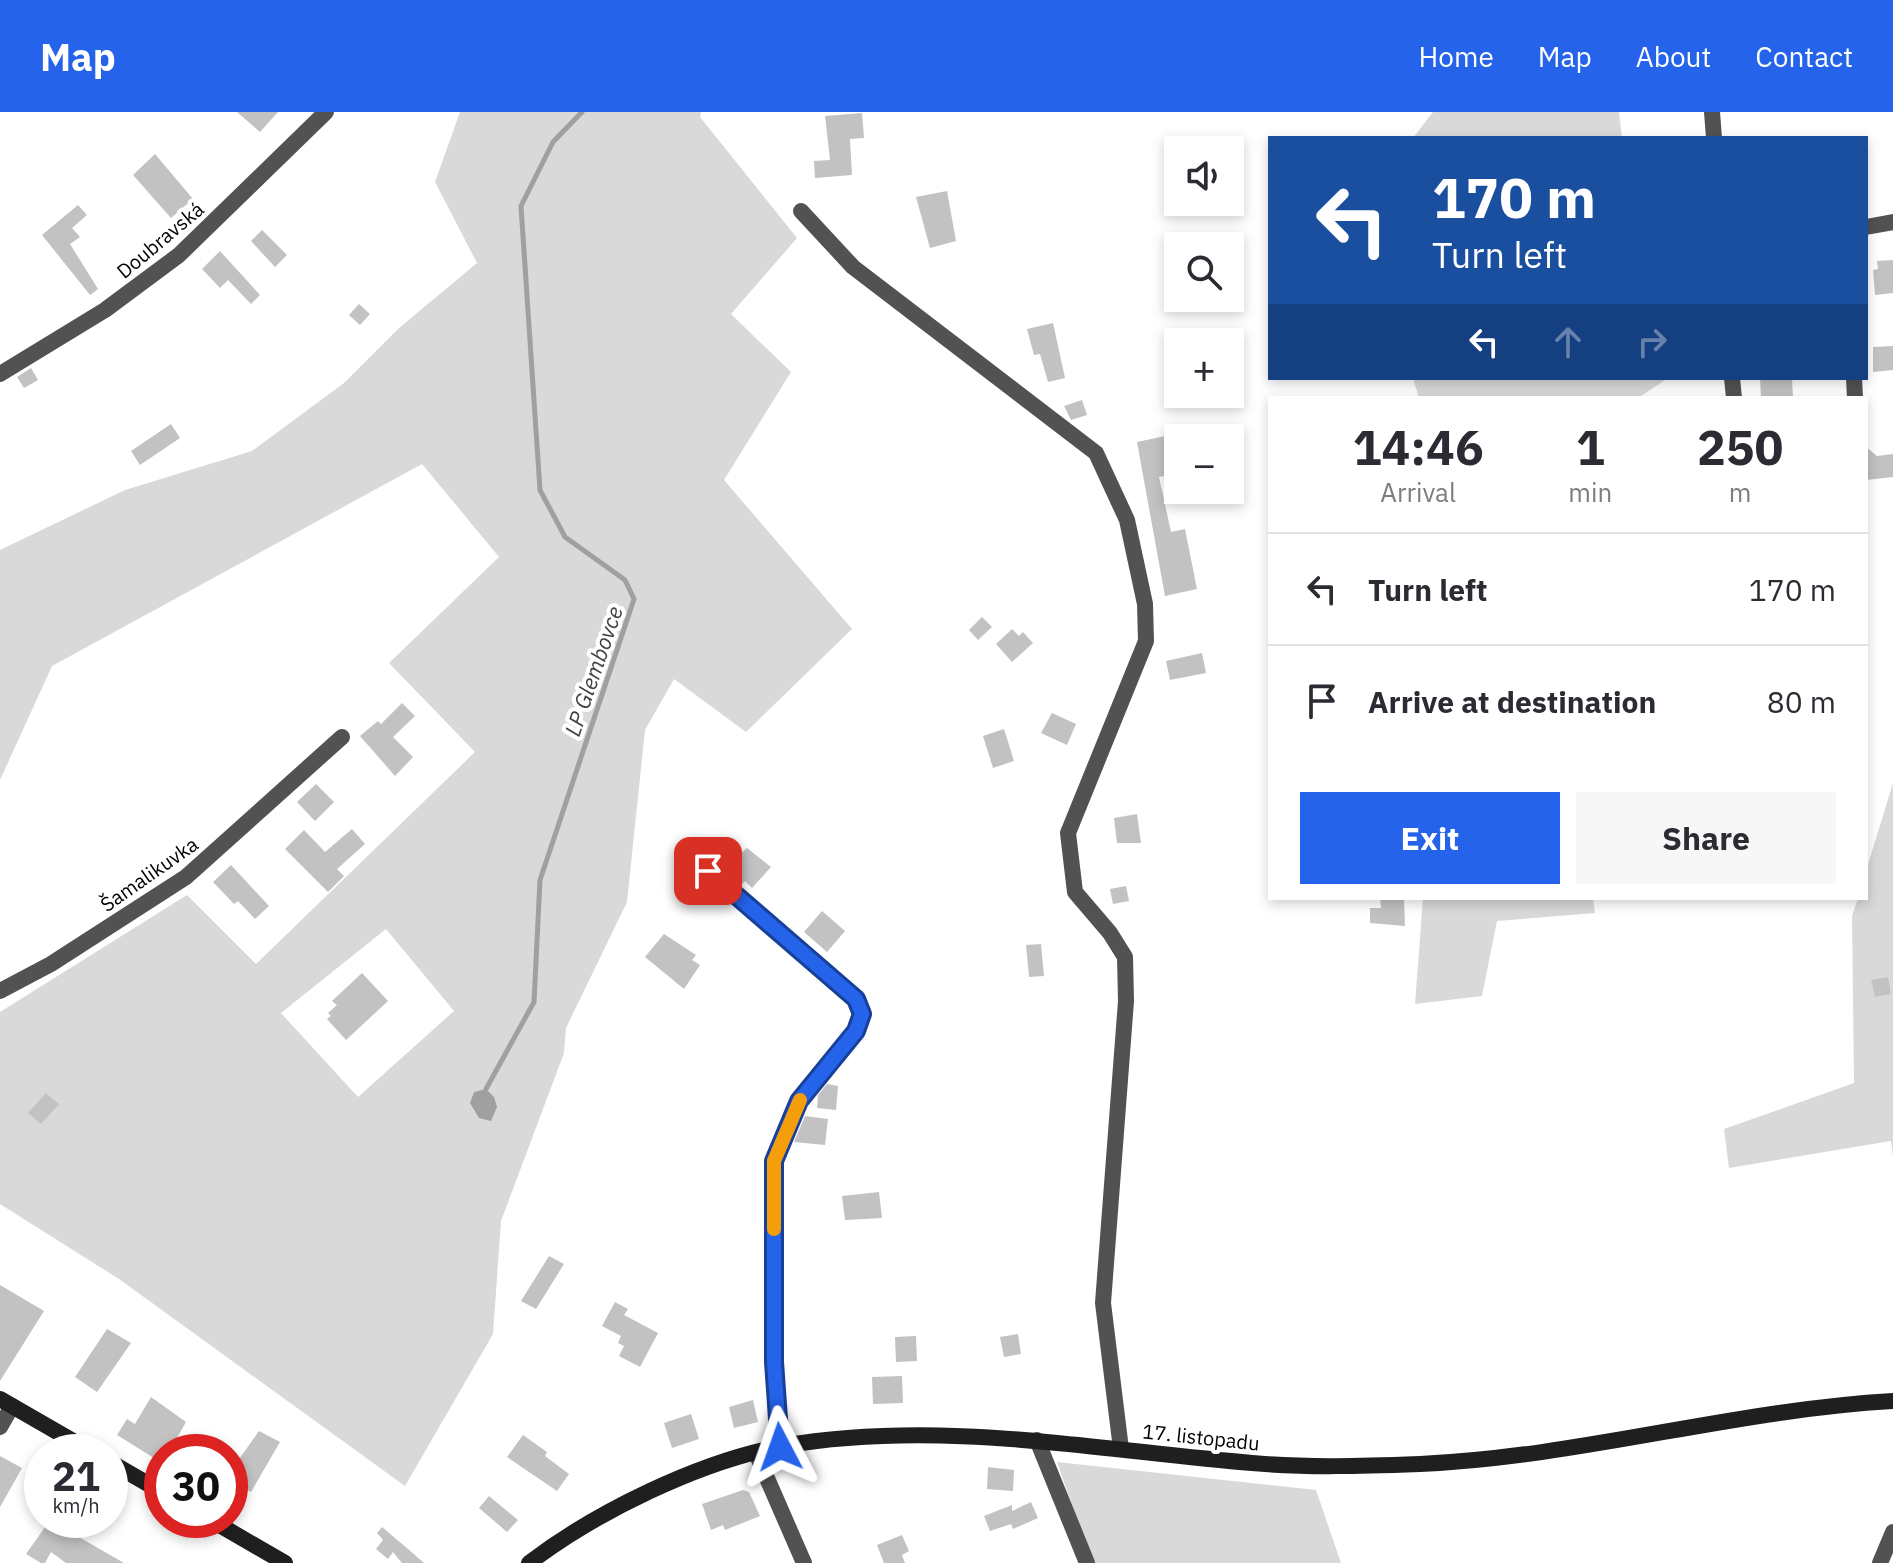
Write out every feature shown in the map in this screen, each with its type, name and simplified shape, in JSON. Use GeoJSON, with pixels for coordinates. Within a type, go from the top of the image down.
{"type":"FeatureCollection","features":[{"type":"Feature","properties":{"kind":"main road","name":"17. listopadu"},"geometry":{"type":"LineString","coordinates":[[529,1563],[550,1556],[660,1489],[756,1453],[830,1440],[917,1436],[1037,1440],[1254,1464],[1425,1464],[1544,1451],[1790,1410],[1893,1401]]}},
{"type":"Feature","properties":{"kind":"main road"},"geometry":{"type":"LineString","coordinates":[[6,1402],[61,1434]]}},
{"type":"Feature","properties":{"kind":"main road"},"geometry":{"type":"LineString","coordinates":[[242,1538],[285,1563]]}},
{"type":"Feature","properties":{"kind":"street","name":"Doubravská"},"geometry":{"type":"LineString","coordinates":[[0,374],[105,310],[179,255],[326,112]]}},
{"type":"Feature","properties":{"kind":"street"},"geometry":{"type":"LineString","coordinates":[[1712,112],[1714,136]]}},
{"type":"Feature","properties":{"kind":"street"},"geometry":{"type":"LineString","coordinates":[[801,211],[853,267],[1034,409],[1096,453],[1127,520],[1145,604],[1146,641],[1068,833],[1075,892],[1125,957],[1126,1001],[1103,1303],[1121,1449]]}},
{"type":"Feature","properties":{"kind":"street"},"geometry":{"type":"LineString","coordinates":[[1868,227],[1893,222]]}},
{"type":"Feature","properties":{"kind":"street","name":"Šamalikuvka"},"geometry":{"type":"LineString","coordinates":[[0,991],[51,964],[186,877],[342,737]]}},
{"type":"Feature","properties":{"kind":"street"},"geometry":{"type":"LineString","coordinates":[[708,871],[856,999],[862,1014],[856,1031],[799,1101],[774,1161],[774,1362],[780,1447]]}},
{"type":"Feature","properties":{"kind":"street"},"geometry":{"type":"LineString","coordinates":[[0,1427],[6,1402]]}},
{"type":"Feature","properties":{"kind":"street"},"geometry":{"type":"LineString","coordinates":[[1037,1440],[1087,1563]]}},
{"type":"Feature","properties":{"kind":"street"},"geometry":{"type":"LineString","coordinates":[[756,1453],[804,1563]]}},
{"type":"Feature","properties":{"kind":"street"},"geometry":{"type":"LineString","coordinates":[[1880,1563],[1893,1532]]}},
{"type":"Feature","properties":{"kind":"shaded area"},"geometry":{"type":"Polygon","coordinates":[[[460,112],[701,112],[700,117],[797,238],[731,314],[791,372],[724,480],[852,629],[746,732],[674,679],[645,730],[627,902],[566,1028],[564,1053],[501,1221],[493,1334],[405,1486],[119,1279],[0,1204],[0,1012],[187,895],[256,964],[475,752],[389,663],[499,557],[422,464],[52,666],[0,780],[0,550],[125,490],[252,451],[344,383],[399,328],[477,263],[435,182],[460,112]],[[386,929],[281,1013],[358,1097],[454,1011],[386,929]]]}},
{"type":"Feature","properties":{"kind":"shaded area"},"geometry":{"type":"Polygon","coordinates":[[[1433,112],[1619,112],[1622,136],[1415,136],[1433,112]]]}},
{"type":"Feature","properties":{"kind":"shaded area"},"geometry":{"type":"Polygon","coordinates":[[[1414,380],[1665,380],[1641,396],[1418,396],[1414,380]]]}},
{"type":"Feature","properties":{"kind":"shaded area"},"geometry":{"type":"Polygon","coordinates":[[[1893,783],[1893,1156],[1891,1141],[1729,1168],[1724,1129],[1854,1083],[1852,916],[1857,900],[1868,900],[1868,864],[1893,783]]]}},
{"type":"Feature","properties":{"kind":"shaded area"},"geometry":{"type":"Polygon","coordinates":[[[1423,900],[1593,900],[1595,913],[1497,921],[1482,996],[1415,1004],[1423,900]]]}},
{"type":"Feature","properties":{"kind":"shaded area"},"geometry":{"type":"Polygon","coordinates":[[[486,1089],[494,1097],[497,1107],[491,1121],[479,1118],[470,1103],[474,1092],[486,1089]]]}},
{"type":"Feature","properties":{"kind":"shaded area"},"geometry":{"type":"Polygon","coordinates":[[[1057,1462],[1316,1490],[1341,1563],[1092,1563],[1057,1462]]]}},
{"type":"Feature","properties":{"kind":"building"},"geometry":{"type":"Polygon","coordinates":[[[237,112],[278,112],[260,132],[237,112]]]}},
{"type":"Feature","properties":{"kind":"building"},"geometry":{"type":"Polygon","coordinates":[[[862,113],[864,138],[850,139],[852,175],[815,178],[814,161],[830,160],[825,116],[862,113]]]}},
{"type":"Feature","properties":{"kind":"building"},"geometry":{"type":"Polygon","coordinates":[[[155,154],[193,199],[171,218],[133,175],[155,154]]]}},
{"type":"Feature","properties":{"kind":"building"},"geometry":{"type":"Polygon","coordinates":[[[947,191],[956,241],[930,248],[916,197],[947,191]]]}},
{"type":"Feature","properties":{"kind":"building"},"geometry":{"type":"Polygon","coordinates":[[[78,205],[87,215],[72,228],[80,237],[70,244],[98,289],[90,295],[42,235],[78,205]]]}},
{"type":"Feature","properties":{"kind":"building"},"geometry":{"type":"Polygon","coordinates":[[[262,230],[287,255],[275,267],[251,241],[262,230]]]}},
{"type":"Feature","properties":{"kind":"building"},"geometry":{"type":"Polygon","coordinates":[[[220,251],[260,295],[251,304],[228,280],[220,288],[202,269],[220,251]]]}},
{"type":"Feature","properties":{"kind":"building"},"geometry":{"type":"Polygon","coordinates":[[[1893,260],[1893,293],[1875,295],[1873,270],[1878,269],[1877,261],[1893,260]]]}},
{"type":"Feature","properties":{"kind":"building"},"geometry":{"type":"Polygon","coordinates":[[[359,304],[370,314],[360,325],[349,315],[359,304]]]}},
{"type":"Feature","properties":{"kind":"building"},"geometry":{"type":"Polygon","coordinates":[[[1053,323],[1065,378],[1048,382],[1040,354],[1034,355],[1027,329],[1053,323]]]}},
{"type":"Feature","properties":{"kind":"building"},"geometry":{"type":"Polygon","coordinates":[[[1893,346],[1893,370],[1873,372],[1873,347],[1893,346]]]}},
{"type":"Feature","properties":{"kind":"building"},"geometry":{"type":"Polygon","coordinates":[[[31,368],[38,380],[24,388],[17,377],[31,368]]]}},
{"type":"Feature","properties":{"kind":"building"},"geometry":{"type":"Polygon","coordinates":[[[1760,380],[1792,380],[1793,396],[1761,396],[1760,380]]]}},
{"type":"Feature","properties":{"kind":"building"},"geometry":{"type":"Polygon","coordinates":[[[1082,400],[1087,415],[1071,420],[1064,406],[1082,400]]]}},
{"type":"Feature","properties":{"kind":"building"},"geometry":{"type":"Polygon","coordinates":[[[171,424],[180,438],[140,465],[131,451],[171,424]]]}},
{"type":"Feature","properties":{"kind":"building"},"geometry":{"type":"Polygon","coordinates":[[[1164,436],[1164,476],[1159,477],[1164,504],[1171,532],[1185,529],[1197,589],[1165,596],[1137,442],[1164,436]]]}},
{"type":"Feature","properties":{"kind":"building"},"geometry":{"type":"Polygon","coordinates":[[[1868,449],[1877,456],[1893,454],[1893,477],[1868,480],[1868,449]]]}},
{"type":"Feature","properties":{"kind":"building"},"geometry":{"type":"Polygon","coordinates":[[[982,617],[992,627],[978,640],[969,630],[982,617]]]}},
{"type":"Feature","properties":{"kind":"building"},"geometry":{"type":"Polygon","coordinates":[[[1012,629],[1019,636],[1023,632],[1033,643],[1012,662],[996,644],[1012,629]]]}},
{"type":"Feature","properties":{"kind":"building"},"geometry":{"type":"Polygon","coordinates":[[[1202,653],[1206,673],[1170,680],[1166,661],[1202,653]]]}},
{"type":"Feature","properties":{"kind":"building"},"geometry":{"type":"Polygon","coordinates":[[[402,703],[415,716],[393,737],[413,757],[395,776],[360,736],[378,721],[381,724],[402,703]]]}},
{"type":"Feature","properties":{"kind":"building"},"geometry":{"type":"Polygon","coordinates":[[[1052,713],[1076,724],[1067,745],[1041,733],[1052,713]]]}},
{"type":"Feature","properties":{"kind":"building"},"geometry":{"type":"Polygon","coordinates":[[[1004,729],[1014,761],[993,768],[983,736],[1004,729]]]}},
{"type":"Feature","properties":{"kind":"building"},"geometry":{"type":"Polygon","coordinates":[[[316,784],[334,802],[315,821],[297,802],[316,784]]]}},
{"type":"Feature","properties":{"kind":"building"},"geometry":{"type":"Polygon","coordinates":[[[1137,814],[1141,843],[1117,843],[1114,818],[1137,814]]]}},
{"type":"Feature","properties":{"kind":"building"},"geometry":{"type":"Polygon","coordinates":[[[352,829],[365,844],[337,869],[344,876],[328,892],[285,849],[304,830],[325,852],[352,829]]]}},
{"type":"Feature","properties":{"kind":"building"},"geometry":{"type":"Polygon","coordinates":[[[715,843],[734,860],[747,848],[771,867],[752,888],[745,881],[741,885],[705,856],[715,843]]]}},
{"type":"Feature","properties":{"kind":"building"},"geometry":{"type":"Polygon","coordinates":[[[231,865],[269,906],[255,919],[238,901],[234,904],[213,882],[231,865]]]}},
{"type":"Feature","properties":{"kind":"building"},"geometry":{"type":"Polygon","coordinates":[[[1126,886],[1129,901],[1113,904],[1110,889],[1126,886]]]}},
{"type":"Feature","properties":{"kind":"building"},"geometry":{"type":"Polygon","coordinates":[[[1380,900],[1404,900],[1405,926],[1370,923],[1370,908],[1381,908],[1380,900]]]}},
{"type":"Feature","properties":{"kind":"building"},"geometry":{"type":"Polygon","coordinates":[[[822,911],[845,931],[827,952],[804,932],[822,911]]]}},
{"type":"Feature","properties":{"kind":"building"},"geometry":{"type":"Polygon","coordinates":[[[664,934],[696,955],[692,960],[700,965],[684,989],[645,957],[664,934]]]}},
{"type":"Feature","properties":{"kind":"building"},"geometry":{"type":"Polygon","coordinates":[[[1041,944],[1044,976],[1029,977],[1026,945],[1041,944]]]}},
{"type":"Feature","properties":{"kind":"building"},"geometry":{"type":"Polygon","coordinates":[[[362,973],[388,1001],[346,1040],[327,1019],[331,1016],[328,1013],[337,1005],[332,1001],[362,973]]]}},
{"type":"Feature","properties":{"kind":"building"},"geometry":{"type":"Polygon","coordinates":[[[1888,977],[1891,994],[1875,997],[1871,980],[1888,977]]]}},
{"type":"Feature","properties":{"kind":"building"},"geometry":{"type":"Polygon","coordinates":[[[827,1084],[838,1086],[836,1110],[817,1108],[818,1095],[827,1084]]]}},
{"type":"Feature","properties":{"kind":"building"},"geometry":{"type":"Polygon","coordinates":[[[46,1093],[59,1104],[41,1124],[28,1113],[46,1093]]]}},
{"type":"Feature","properties":{"kind":"building"},"geometry":{"type":"Polygon","coordinates":[[[805,1116],[828,1119],[825,1145],[794,1142],[805,1116]]]}},
{"type":"Feature","properties":{"kind":"building"},"geometry":{"type":"Polygon","coordinates":[[[879,1192],[882,1218],[845,1220],[842,1196],[879,1192]]]}},
{"type":"Feature","properties":{"kind":"building"},"geometry":{"type":"Polygon","coordinates":[[[549,1256],[564,1264],[536,1309],[521,1301],[549,1256]]]}},
{"type":"Feature","properties":{"kind":"building"},"geometry":{"type":"Polygon","coordinates":[[[0,1285],[44,1311],[0,1381],[0,1285]]]}},
{"type":"Feature","properties":{"kind":"building"},"geometry":{"type":"Polygon","coordinates":[[[615,1302],[628,1309],[624,1315],[658,1333],[640,1367],[619,1356],[624,1346],[618,1343],[621,1336],[602,1326],[615,1302]]]}},
{"type":"Feature","properties":{"kind":"building"},"geometry":{"type":"Polygon","coordinates":[[[107,1329],[131,1343],[97,1392],[75,1377],[107,1329]]]}},
{"type":"Feature","properties":{"kind":"building"},"geometry":{"type":"Polygon","coordinates":[[[1018,1334],[1021,1354],[1004,1357],[1000,1337],[1018,1334]]]}},
{"type":"Feature","properties":{"kind":"building"},"geometry":{"type":"Polygon","coordinates":[[[916,1336],[917,1361],[896,1362],[895,1337],[916,1336]]]}},
{"type":"Feature","properties":{"kind":"building"},"geometry":{"type":"Polygon","coordinates":[[[902,1376],[903,1403],[873,1404],[872,1377],[902,1376]]]}},
{"type":"Feature","properties":{"kind":"building"},"geometry":{"type":"Polygon","coordinates":[[[151,1397],[186,1422],[179,1434],[144,1434],[144,1452],[128,1442],[128,1434],[118,1434],[127,1419],[135,1424],[151,1397]]]}},
{"type":"Feature","properties":{"kind":"building"},"geometry":{"type":"Polygon","coordinates":[[[753,1400],[758,1422],[734,1428],[729,1407],[753,1400]]]}},
{"type":"Feature","properties":{"kind":"building"},"geometry":{"type":"Polygon","coordinates":[[[691,1414],[699,1439],[672,1448],[664,1423],[691,1414]]]}},
{"type":"Feature","properties":{"kind":"building"},"geometry":{"type":"Polygon","coordinates":[[[259,1431],[280,1442],[251,1492],[248,1490],[248,1447],[259,1431]]]}},
{"type":"Feature","properties":{"kind":"building"},"geometry":{"type":"Polygon","coordinates":[[[523,1435],[547,1452],[545,1456],[569,1474],[557,1491],[507,1457],[523,1435]]]}},
{"type":"Feature","properties":{"kind":"building"},"geometry":{"type":"Polygon","coordinates":[[[0,1456],[22,1468],[0,1507],[0,1456]]]}},
{"type":"Feature","properties":{"kind":"building"},"geometry":{"type":"Polygon","coordinates":[[[988,1467],[1014,1470],[1013,1491],[987,1489],[988,1467]]]}},
{"type":"Feature","properties":{"kind":"building"},"geometry":{"type":"Polygon","coordinates":[[[743,1490],[749,1492],[760,1516],[725,1530],[723,1525],[711,1530],[702,1504],[743,1490]]]}},
{"type":"Feature","properties":{"kind":"building"},"geometry":{"type":"Polygon","coordinates":[[[489,1496],[518,1520],[507,1532],[479,1508],[489,1496]]]}},
{"type":"Feature","properties":{"kind":"building"},"geometry":{"type":"Polygon","coordinates":[[[1031,1502],[1038,1518],[1013,1529],[1011,1524],[990,1531],[984,1516],[1012,1505],[1012,1511],[1031,1502]]]}},
{"type":"Feature","properties":{"kind":"building"},"geometry":{"type":"Polygon","coordinates":[[[382,1527],[424,1563],[402,1563],[393,1552],[388,1559],[376,1549],[383,1540],[377,1533],[382,1527]]]}},
{"type":"Feature","properties":{"kind":"building"},"geometry":{"type":"Polygon","coordinates":[[[902,1535],[909,1551],[902,1555],[905,1563],[884,1563],[877,1545],[902,1535]]]}},
{"type":"Feature","properties":{"kind":"building"},"geometry":{"type":"Polygon","coordinates":[[[37,1538],[81,1538],[124,1563],[66,1563],[51,1552],[45,1563],[41,1563],[26,1554],[37,1538]]]}},
{"type":"Feature","properties":{"kind":"waterway","name":"LP Glembovce"},"geometry":{"type":"LineString","coordinates":[[486,1089],[534,1002],[540,880],[634,599],[625,580],[565,537],[540,490],[521,206],[553,142],[582,112]]}},
{"type":"Feature","properties":{"kind":"slow traffic"},"geometry":{"type":"LineString","coordinates":[[774,1229],[774,1161],[800,1100]]}},
{"type":"Feature","properties":{"kind":"route"},"geometry":{"type":"LineString","coordinates":[[708,871],[856,999],[862,1014],[856,1031],[799,1101],[774,1161],[774,1362],[780,1447]]}}]}
